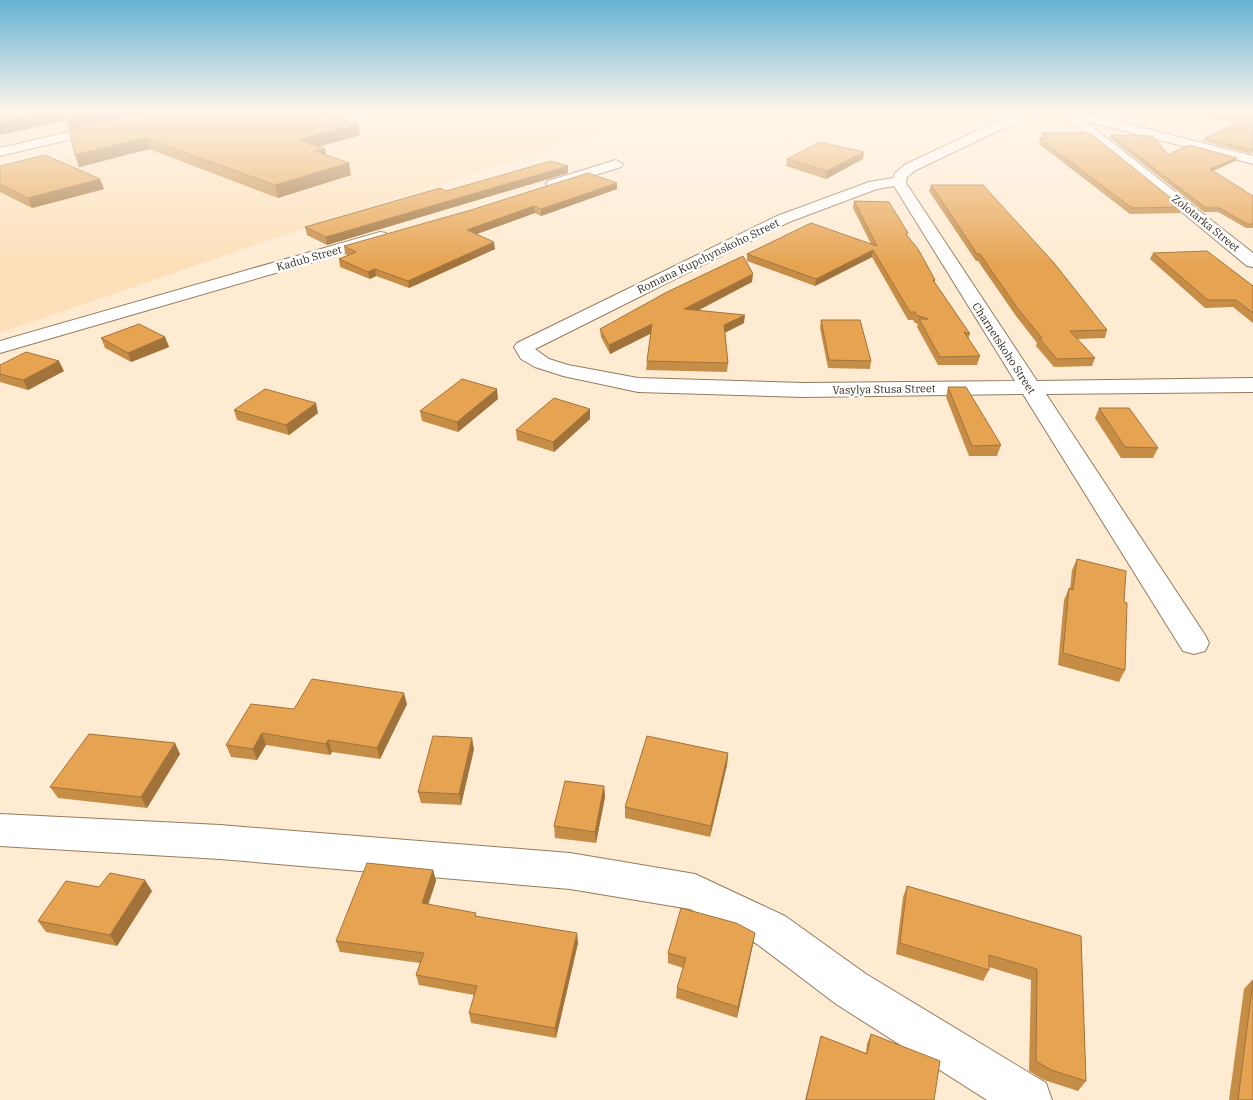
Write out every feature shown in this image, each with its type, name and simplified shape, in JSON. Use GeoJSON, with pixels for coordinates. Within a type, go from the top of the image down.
{"type":"FeatureCollection","features":[{"type":"Feature","properties":{"kind":"street"},"geometry":{"type":"LineString","coordinates":[[899,181],[902,174],[923,161]]}},
{"type":"Feature","properties":{"kind":"street","name":"Zolotarka Street"},"geometry":{"type":"LineString","coordinates":[[1128,161],[1253,262]]}},
{"type":"Feature","properties":{"kind":"street"},"geometry":{"type":"LineString","coordinates":[[534,190],[616,164]]}},
{"type":"Feature","properties":{"kind":"street","name":"Romana Kupchynskoho Street"},"geometry":{"type":"LineString","coordinates":[[524,347],[783,219],[874,185],[899,181]]}},
{"type":"Feature","properties":{"kind":"street","name":"Charnetskoho Street"},"geometry":{"type":"LineString","coordinates":[[899,181],[1194,643]]}},
{"type":"Feature","properties":{"kind":"street","name":"Kadub Street"},"geometry":{"type":"LineString","coordinates":[[0,347],[399,231]]}},
{"type":"Feature","properties":{"kind":"street","name":"Vasylya Stusa Street"},"geometry":{"type":"LineString","coordinates":[[524,347],[532,358],[542,363],[563,370],[638,385],[804,390],[1253,385]]}},
{"type":"Feature","properties":{"kind":"street"},"geometry":{"type":"LineString","coordinates":[[0,830],[220,842],[570,871],[695,892],[772,930],[851,988],[1029,1100]]}},
{"type":"Feature","properties":{"kind":"shaded area"},"geometry":{"type":"Polygon","coordinates":[[[54,161],[512,161],[357,210],[0,333],[0,175],[54,161]]]}},
{"type":"Feature","properties":{"kind":"building"},"geometry":{"type":"Polygon","coordinates":[[[19,161],[60,161],[100,179],[28,198],[0,184],[0,166],[19,161]]]}},
{"type":"Feature","properties":{"kind":"building"},"geometry":{"type":"Polygon","coordinates":[[[210,161],[344,161],[349,163],[275,185],[210,161]]]}},
{"type":"Feature","properties":{"kind":"building"},"geometry":{"type":"Polygon","coordinates":[[[550,161],[568,166],[326,237],[305,227],[440,188],[446,191],[550,161]]]}},
{"type":"Feature","properties":{"kind":"building"},"geometry":{"type":"Polygon","coordinates":[[[795,161],[846,161],[827,171],[795,161]]]}},
{"type":"Feature","properties":{"kind":"building"},"geometry":{"type":"Polygon","coordinates":[[[1070,161],[1125,161],[1182,207],[1132,208],[1070,161]]]}},
{"type":"Feature","properties":{"kind":"building"},"geometry":{"type":"Polygon","coordinates":[[[1145,161],[1229,161],[1210,169],[1253,196],[1253,224],[1247,224],[1220,208],[1206,208],[1145,161]]]}},
{"type":"Feature","properties":{"kind":"building"},"geometry":{"type":"Polygon","coordinates":[[[588,173],[617,183],[541,209],[534,206],[467,230],[494,242],[408,281],[375,269],[368,272],[339,259],[356,252],[344,246],[471,210],[588,173]]]}},
{"type":"Feature","properties":{"kind":"building"},"geometry":{"type":"Polygon","coordinates":[[[931,185],[983,185],[1054,263],[1107,330],[1070,331],[1095,358],[1057,359],[1039,338],[1042,338],[1018,309],[980,254],[977,254],[931,185]]]}},
{"type":"Feature","properties":{"kind":"building"},"geometry":{"type":"Polygon","coordinates":[[[854,201],[889,202],[908,233],[906,234],[918,249],[935,280],[933,280],[970,334],[964,332],[980,356],[940,357],[919,319],[928,319],[916,315],[915,312],[910,312],[873,250],[816,279],[747,254],[811,223],[877,246],[854,201]]]}},
{"type":"Feature","properties":{"kind":"building"},"geometry":{"type":"Polygon","coordinates":[[[1207,251],[1253,286],[1253,313],[1236,300],[1208,300],[1153,253],[1207,251]]]}},
{"type":"Feature","properties":{"kind":"building"},"geometry":{"type":"Polygon","coordinates":[[[743,256],[753,274],[684,309],[745,315],[724,325],[728,363],[647,361],[652,324],[609,345],[600,329],[667,292],[743,256]]]}},
{"type":"Feature","properties":{"kind":"building"},"geometry":{"type":"Polygon","coordinates":[[[821,320],[860,320],[871,361],[829,360],[821,320]]]}},
{"type":"Feature","properties":{"kind":"building"},"geometry":{"type":"Polygon","coordinates":[[[139,324],[165,337],[128,353],[101,338],[139,324]]]}},
{"type":"Feature","properties":{"kind":"building"},"geometry":{"type":"Polygon","coordinates":[[[26,352],[59,361],[23,380],[0,374],[0,365],[26,352]]]}},
{"type":"Feature","properties":{"kind":"building"},"geometry":{"type":"Polygon","coordinates":[[[462,379],[497,389],[457,422],[420,411],[462,379]]]}},
{"type":"Feature","properties":{"kind":"building"},"geometry":{"type":"Polygon","coordinates":[[[948,387],[966,387],[1001,445],[972,446],[948,387]]]}},
{"type":"Feature","properties":{"kind":"building"},"geometry":{"type":"Polygon","coordinates":[[[265,389],[316,403],[286,425],[234,410],[265,389]]]}},
{"type":"Feature","properties":{"kind":"building"},"geometry":{"type":"Polygon","coordinates":[[[554,398],[590,409],[553,442],[516,430],[554,398]]]}},
{"type":"Feature","properties":{"kind":"building"},"geometry":{"type":"Polygon","coordinates":[[[1099,408],[1129,408],[1158,448],[1125,447],[1099,408]]]}},
{"type":"Feature","properties":{"kind":"building"},"geometry":{"type":"Polygon","coordinates":[[[1077,559],[1126,571],[1124,602],[1127,603],[1125,670],[1063,653],[1069,588],[1073,590],[1077,559]]]}},
{"type":"Feature","properties":{"kind":"building"},"geometry":{"type":"Polygon","coordinates":[[[312,679],[404,693],[377,748],[328,740],[326,744],[262,733],[253,749],[226,745],[251,704],[294,709],[312,679]]]}},
{"type":"Feature","properties":{"kind":"building"},"geometry":{"type":"Polygon","coordinates":[[[89,734],[175,743],[141,797],[50,787],[89,734]]]}},
{"type":"Feature","properties":{"kind":"building"},"geometry":{"type":"Polygon","coordinates":[[[433,736],[472,738],[459,794],[418,792],[433,736]]]}},
{"type":"Feature","properties":{"kind":"building"},"geometry":{"type":"Polygon","coordinates":[[[647,736],[728,753],[711,826],[625,807],[647,736]]]}},
{"type":"Feature","properties":{"kind":"building"},"geometry":{"type":"Polygon","coordinates":[[[565,781],[604,786],[595,832],[554,826],[565,781]]]}},
{"type":"Feature","properties":{"kind":"building"},"geometry":{"type":"Polygon","coordinates":[[[367,863],[433,870],[422,903],[476,913],[475,916],[577,933],[555,1028],[469,1013],[477,986],[416,975],[424,953],[336,941],[367,863]]]}},
{"type":"Feature","properties":{"kind":"building"},"geometry":{"type":"Polygon","coordinates":[[[110,873],[145,880],[110,935],[38,921],[66,881],[99,887],[110,873]]]}},
{"type":"Feature","properties":{"kind":"building"},"geometry":{"type":"Polygon","coordinates":[[[907,886],[1081,936],[1086,1081],[1051,1070],[1036,1061],[1037,969],[989,955],[989,970],[900,943],[907,886]]]}},
{"type":"Feature","properties":{"kind":"building"},"geometry":{"type":"Polygon","coordinates":[[[681,908],[736,923],[755,933],[738,1007],[677,988],[686,958],[668,953],[681,908]]]}},
{"type":"Feature","properties":{"kind":"building"},"geometry":{"type":"Polygon","coordinates":[[[1253,981],[1253,1100],[1238,1100],[1253,981]]]}},
{"type":"Feature","properties":{"kind":"building"},"geometry":{"type":"Polygon","coordinates":[[[871,1034],[940,1061],[934,1100],[806,1100],[821,1036],[867,1054],[871,1034]]]}}]}
